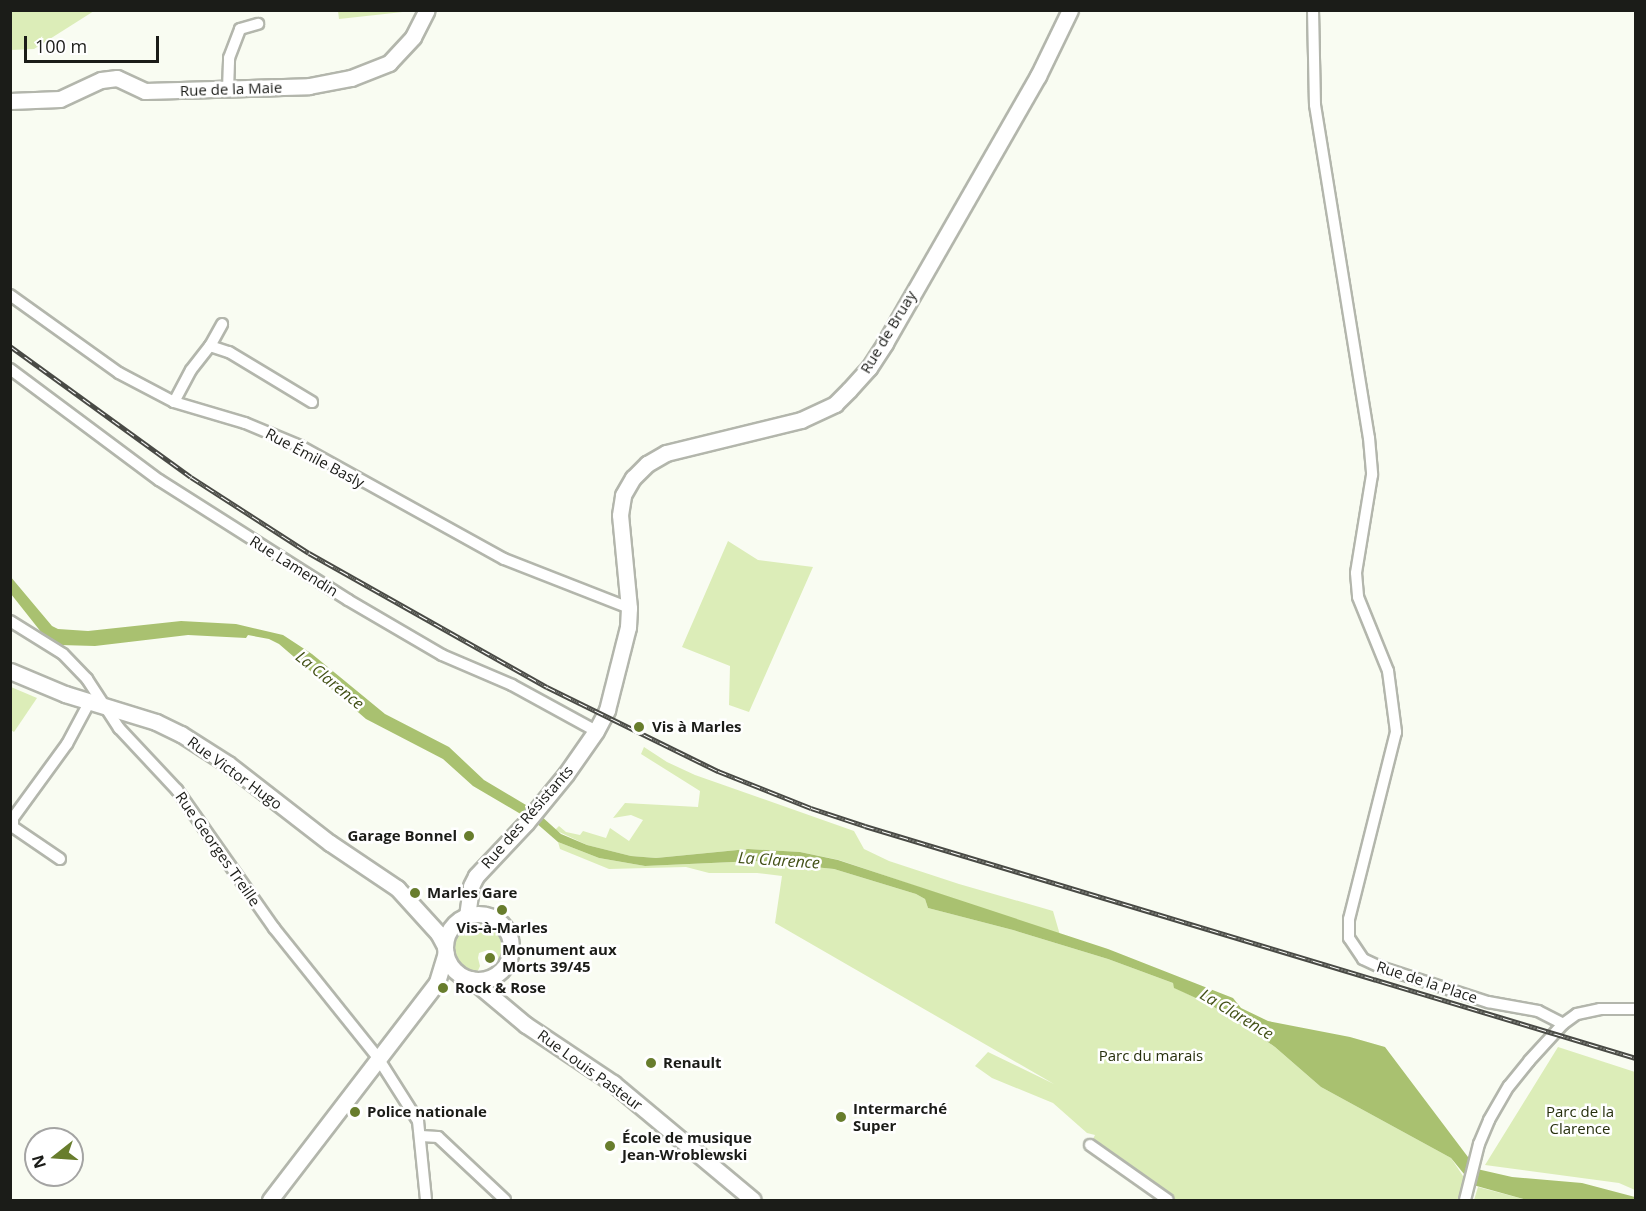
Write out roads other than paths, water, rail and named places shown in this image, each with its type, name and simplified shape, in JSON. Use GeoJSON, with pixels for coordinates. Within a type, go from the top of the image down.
{"type":"FeatureCollection","features":[{"type":"Feature","properties":{"kind":"main road","name":"Rue de la Maie"},"geometry":{"type":"LineString","coordinates":[[10,101],[60,99],[101,80],[117,78],[145,91],[309,86],[351,78],[389,63],[413,37],[427,10]]}},
{"type":"Feature","properties":{"kind":"main road","name":"Rue de Bruay"},"geometry":{"type":"LineString","coordinates":[[629,608],[620,514],[623,495],[633,478],[647,464],[666,453],[801,420],[835,404],[849,390],[869,368],[885,343],[1038,76],[1070,10]]}},
{"type":"Feature","properties":{"kind":"main road","name":"Rue des Résistants"},"geometry":{"type":"LineString","coordinates":[[471,891],[476,876],[531,817],[566,774],[596,731],[607,710],[615,683],[628,627],[629,608]]}},
{"type":"Feature","properties":{"kind":"main road","name":"Rue Victor Hugo"},"geometry":{"type":"LineString","coordinates":[[10,671],[98,704],[156,722],[181,734],[228,764],[330,843],[397,888],[426,918],[446,950]]}},
{"type":"Feature","properties":{"kind":"main road"},"geometry":{"type":"LineString","coordinates":[[270,1200],[437,982],[448,975],[486,979],[499,973],[510,958],[511,942],[504,926],[490,916],[471,891]]}},
{"type":"Feature","properties":{"kind":"main road"},"geometry":{"type":"LineString","coordinates":[[437,982],[448,933],[461,919],[471,891]]}},
{"type":"Feature","properties":{"kind":"main road"},"geometry":{"type":"LineString","coordinates":[[426,918],[461,919],[490,916]]}},
{"type":"Feature","properties":{"kind":"main road"},"geometry":{"type":"LineString","coordinates":[[446,950],[452,966],[467,977]]}},
{"type":"Feature","properties":{"kind":"main road"},"geometry":{"type":"LineString","coordinates":[[499,973],[498,984],[510,1011]]}},
{"type":"Feature","properties":{"kind":"main road","name":"Rue Louis Pasteur"},"geometry":{"type":"LineString","coordinates":[[467,977],[510,1011],[613,1083],[753,1200]]}},
{"type":"Feature","properties":{"kind":"street","name":"Rue de la Place"},"geometry":{"type":"LineString","coordinates":[[1313,10],[1315,105],[1369,438],[1372,475],[1356,573],[1358,597],[1388,671],[1395,709],[1396,732],[1348,919],[1352,944],[1363,959],[1380,967],[1488,1002],[1538,1011],[1563,1024]]}},
{"type":"Feature","properties":{"kind":"street"},"geometry":{"type":"LineString","coordinates":[[228,90],[229,58],[240,29],[258,24]]}},
{"type":"Feature","properties":{"kind":"street","name":"Rue Émile Basly"},"geometry":{"type":"LineString","coordinates":[[10,295],[111,367],[174,402],[245,423],[300,446],[504,559],[629,608]]}},
{"type":"Feature","properties":{"kind":"street"},"geometry":{"type":"LineString","coordinates":[[174,402],[190,370],[210,346],[222,324]]}},
{"type":"Feature","properties":{"kind":"street"},"geometry":{"type":"LineString","coordinates":[[210,346],[229,352],[312,402]]}},
{"type":"Feature","properties":{"kind":"street","name":"Rue Lamendin"},"geometry":{"type":"LineString","coordinates":[[10,369],[159,480],[348,600],[442,655],[512,685],[596,731]]}},
{"type":"Feature","properties":{"kind":"street"},"geometry":{"type":"LineString","coordinates":[[10,621],[63,654],[87,679],[98,704],[13,818],[13,827],[60,859]]}},
{"type":"Feature","properties":{"kind":"street","name":"Rue Georges Treille"},"geometry":{"type":"LineString","coordinates":[[98,704],[177,790],[274,928],[378,1058],[414,1113],[422,1136],[426,1200]]}},
{"type":"Feature","properties":{"kind":"street"},"geometry":{"type":"LineString","coordinates":[[1467,1195],[1489,1120],[1509,1086],[1563,1024],[1577,1014],[1589,1011],[1635,1009]]}},
{"type":"Feature","properties":{"kind":"street"},"geometry":{"type":"LineString","coordinates":[[422,1136],[438,1137],[505,1200]]}},
{"type":"Feature","properties":{"kind":"street"},"geometry":{"type":"LineString","coordinates":[[1090,1145],[1168,1200]]}},
{"type":"Feature","properties":{"kind":"water","name":"La Clarence"},"geometry":{"type":"Polygon","coordinates":[[[10,576],[52,626],[58,629],[88,631],[181,621],[236,624],[283,635],[312,654],[385,714],[449,747],[484,780],[531,808],[524,816],[473,786],[443,759],[366,719],[279,644],[269,639],[248,635],[246,638],[188,635],[95,646],[60,645],[45,637],[11,594],[10,576]]]}},
{"type":"Feature","properties":{"kind":"water","name":"La Clarence"},"geometry":{"type":"Polygon","coordinates":[[[540,815],[561,834],[587,845],[631,856],[656,858],[748,849],[800,852],[838,860],[1108,949],[1233,998],[1241,1008],[1268,1021],[1350,1037],[1385,1047],[1477,1169],[1512,1177],[1582,1183],[1635,1197],[1635,1200],[1527,1200],[1473,1185],[1451,1158],[1321,1087],[1275,1047],[1209,1004],[1174,988],[1173,983],[1108,959],[1013,930],[928,908],[925,899],[916,894],[834,869],[755,861],[645,866],[599,858],[558,842],[535,822],[540,815]]]}},
{"type":"Feature","properties":{"kind":"railway"},"geometry":{"type":"LineString","coordinates":[[10,346],[191,477],[309,553],[547,687],[718,771],[811,808],[865,826],[1636,1058]]}},
{"type":"Feature","properties":{"kind":"place","name":"Vis à Marles"},"geometry":{"type":"Point","coordinates":[639,727]}},
{"type":"Feature","properties":{"kind":"place","name":"Garage Bonnel"},"geometry":{"type":"Point","coordinates":[469,836]}},
{"type":"Feature","properties":{"kind":"place","name":"Marles Gare"},"geometry":{"type":"Point","coordinates":[415,893]}},
{"type":"Feature","properties":{"kind":"place","name":"Vis-à-Marles"},"geometry":{"type":"Point","coordinates":[502,910]}},
{"type":"Feature","properties":{"kind":"place","name":"Monument aux Morts 39/45"},"geometry":{"type":"Point","coordinates":[490,958]}},
{"type":"Feature","properties":{"kind":"place","name":"Rock & Rose"},"geometry":{"type":"Point","coordinates":[443,988]}},
{"type":"Feature","properties":{"kind":"place","name":"Renault"},"geometry":{"type":"Point","coordinates":[651,1063]}},
{"type":"Feature","properties":{"kind":"place","name":"Police nationale"},"geometry":{"type":"Point","coordinates":[355,1112]}},
{"type":"Feature","properties":{"kind":"place","name":"Intermarché Super"},"geometry":{"type":"Point","coordinates":[841,1117]}},
{"type":"Feature","properties":{"kind":"place","name":"École de musique Jean-Wroblewski"},"geometry":{"type":"Point","coordinates":[610,1146]}},
{"type":"Feature","properties":{"kind":"park label","name":"Parc du marais"},"geometry":{"type":"Point","coordinates":[1151,1056]}},
{"type":"Feature","properties":{"kind":"park label","name":"Parc de la Clarence"},"geometry":{"type":"Point","coordinates":[1580,1120]}}]}
